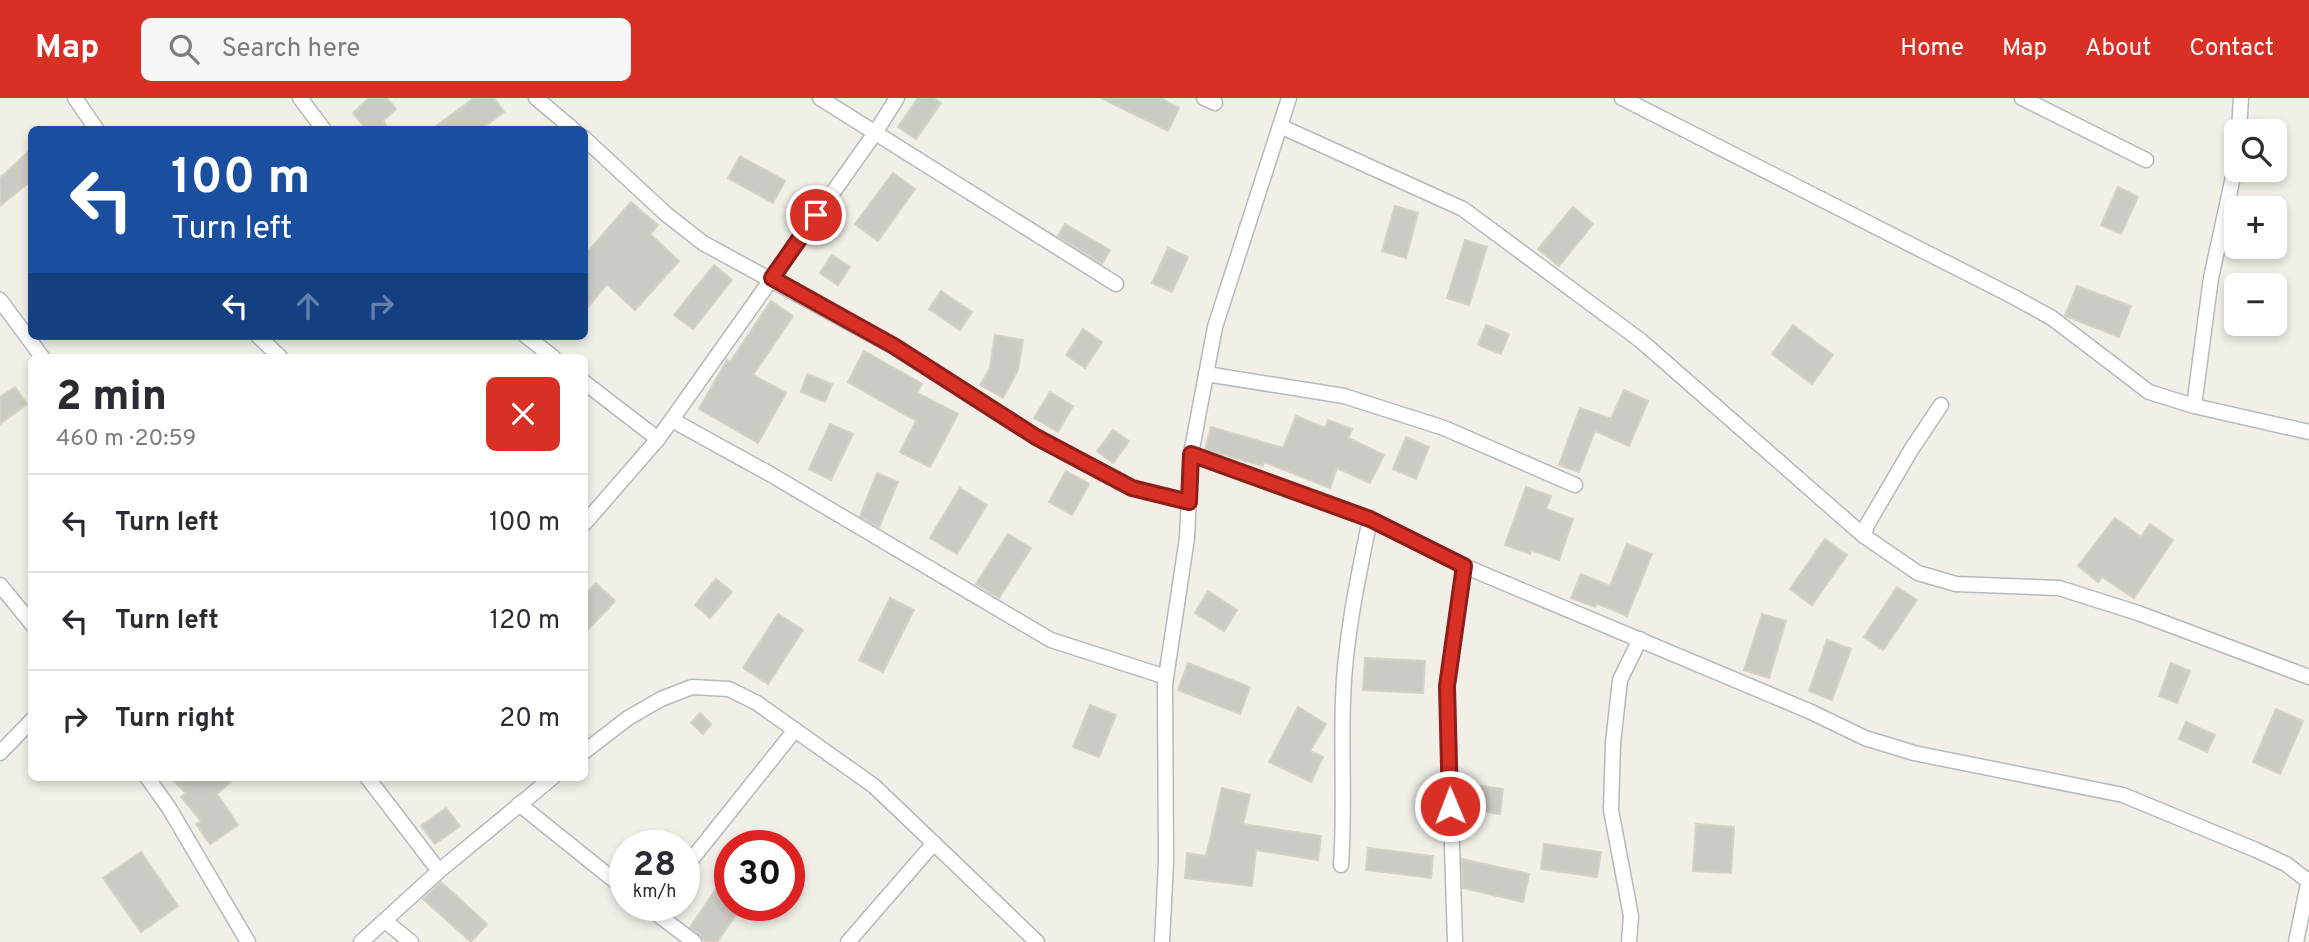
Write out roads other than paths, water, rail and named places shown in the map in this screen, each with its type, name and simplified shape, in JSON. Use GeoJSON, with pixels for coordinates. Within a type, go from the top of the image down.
{"type":"FeatureCollection","features":[{"type":"Feature","properties":{"kind":"street"},"geometry":{"type":"LineString","coordinates":[[75,98],[94,126]]}},
{"type":"Feature","properties":{"kind":"street"},"geometry":{"type":"LineString","coordinates":[[300,98],[321,126]]}},
{"type":"Feature","properties":{"kind":"street"},"geometry":{"type":"LineString","coordinates":[[536,98],[569,126]]}},
{"type":"Feature","properties":{"kind":"street"},"geometry":{"type":"LineString","coordinates":[[820,98],[1116,284]]}},
{"type":"Feature","properties":{"kind":"street"},"geometry":{"type":"LineString","coordinates":[[588,518],[672,420],[897,98]]}},
{"type":"Feature","properties":{"kind":"street"},"geometry":{"type":"LineString","coordinates":[[1162,942],[1166,862],[1166,677],[1187,538],[1191,454],[1215,327],[1289,98]]}},
{"type":"Feature","properties":{"kind":"street"},"geometry":{"type":"LineString","coordinates":[[2022,98],[2146,160]]}},
{"type":"Feature","properties":{"kind":"street"},"geometry":{"type":"LineString","coordinates":[[2240,119],[2241,98]]}},
{"type":"Feature","properties":{"kind":"street"},"geometry":{"type":"LineString","coordinates":[[1628,99],[2052,318],[2148,392],[2194,406],[2309,432]]}},
{"type":"Feature","properties":{"kind":"street"},"geometry":{"type":"LineString","coordinates":[[1280,126],[1463,209],[1640,340],[1864,536],[1918,573],[1956,584],[2059,588],[2138,613],[2309,677]]}},
{"type":"Feature","properties":{"kind":"street"},"geometry":{"type":"LineString","coordinates":[[588,142],[666,215],[703,243],[894,346],[1036,437],[1132,488],[1189,502]]}},
{"type":"Feature","properties":{"kind":"street"},"geometry":{"type":"LineString","coordinates":[[2194,406],[2211,278],[2232,182]]}},
{"type":"Feature","properties":{"kind":"street"},"geometry":{"type":"LineString","coordinates":[[0,300],[28,338]]}},
{"type":"Feature","properties":{"kind":"street"},"geometry":{"type":"LineString","coordinates":[[262,340],[277,354]]}},
{"type":"Feature","properties":{"kind":"street"},"geometry":{"type":"LineString","coordinates":[[531,340],[549,354]]}},
{"type":"Feature","properties":{"kind":"street"},"geometry":{"type":"LineString","coordinates":[[1206,374],[1344,396],[1444,428],[1575,485]]}},
{"type":"Feature","properties":{"kind":"street"},"geometry":{"type":"LineString","coordinates":[[588,385],[658,439]]}},
{"type":"Feature","properties":{"kind":"street"},"geometry":{"type":"LineString","coordinates":[[1864,536],[1867,525],[1904,461],[1941,405]]}},
{"type":"Feature","properties":{"kind":"street"},"geometry":{"type":"LineString","coordinates":[[672,420],[770,474],[1051,640],[1166,677]]}},
{"type":"Feature","properties":{"kind":"street"},"geometry":{"type":"LineString","coordinates":[[1191,454],[1370,519],[1464,566],[1640,639],[1670,655],[1809,711],[1865,738],[1914,753],[2123,795],[2256,849],[2286,864],[2309,880],[2296,942]]}},
{"type":"Feature","properties":{"kind":"street"},"geometry":{"type":"LineString","coordinates":[[1341,865],[1344,828],[1343,697],[1355,593],[1370,519]]}},
{"type":"Feature","properties":{"kind":"street"},"geometry":{"type":"LineString","coordinates":[[1455,942],[1447,686],[1464,566]]}},
{"type":"Feature","properties":{"kind":"street"},"geometry":{"type":"LineString","coordinates":[[0,585],[28,619]]}},
{"type":"Feature","properties":{"kind":"street"},"geometry":{"type":"LineString","coordinates":[[1629,942],[1632,916],[1611,810],[1613,743],[1620,680],[1640,639]]}},
{"type":"Feature","properties":{"kind":"street"},"geometry":{"type":"LineString","coordinates":[[588,749],[628,718],[661,699],[692,687],[729,688],[757,703],[874,786],[1037,942]]}},
{"type":"Feature","properties":{"kind":"street"},"geometry":{"type":"LineString","coordinates":[[0,753],[28,724]]}},
{"type":"Feature","properties":{"kind":"street"},"geometry":{"type":"LineString","coordinates":[[700,849],[794,730]]}},
{"type":"Feature","properties":{"kind":"street"},"geometry":{"type":"LineString","coordinates":[[149,781],[169,807],[248,942]]}},
{"type":"Feature","properties":{"kind":"street"},"geometry":{"type":"LineString","coordinates":[[370,781],[439,871]]}},
{"type":"Feature","properties":{"kind":"street"},"geometry":{"type":"LineString","coordinates":[[362,942],[439,871],[548,781]]}},
{"type":"Feature","properties":{"kind":"street"},"geometry":{"type":"LineString","coordinates":[[519,804],[609,876]]}},
{"type":"Feature","properties":{"kind":"street"},"geometry":{"type":"LineString","coordinates":[[848,942],[934,843]]}},
{"type":"Feature","properties":{"kind":"street"},"geometry":{"type":"LineString","coordinates":[[385,921],[411,942]]}},
{"type":"Feature","properties":{"kind":"street"},"geometry":{"type":"LineString","coordinates":[[669,921],[694,942]]}}]}
